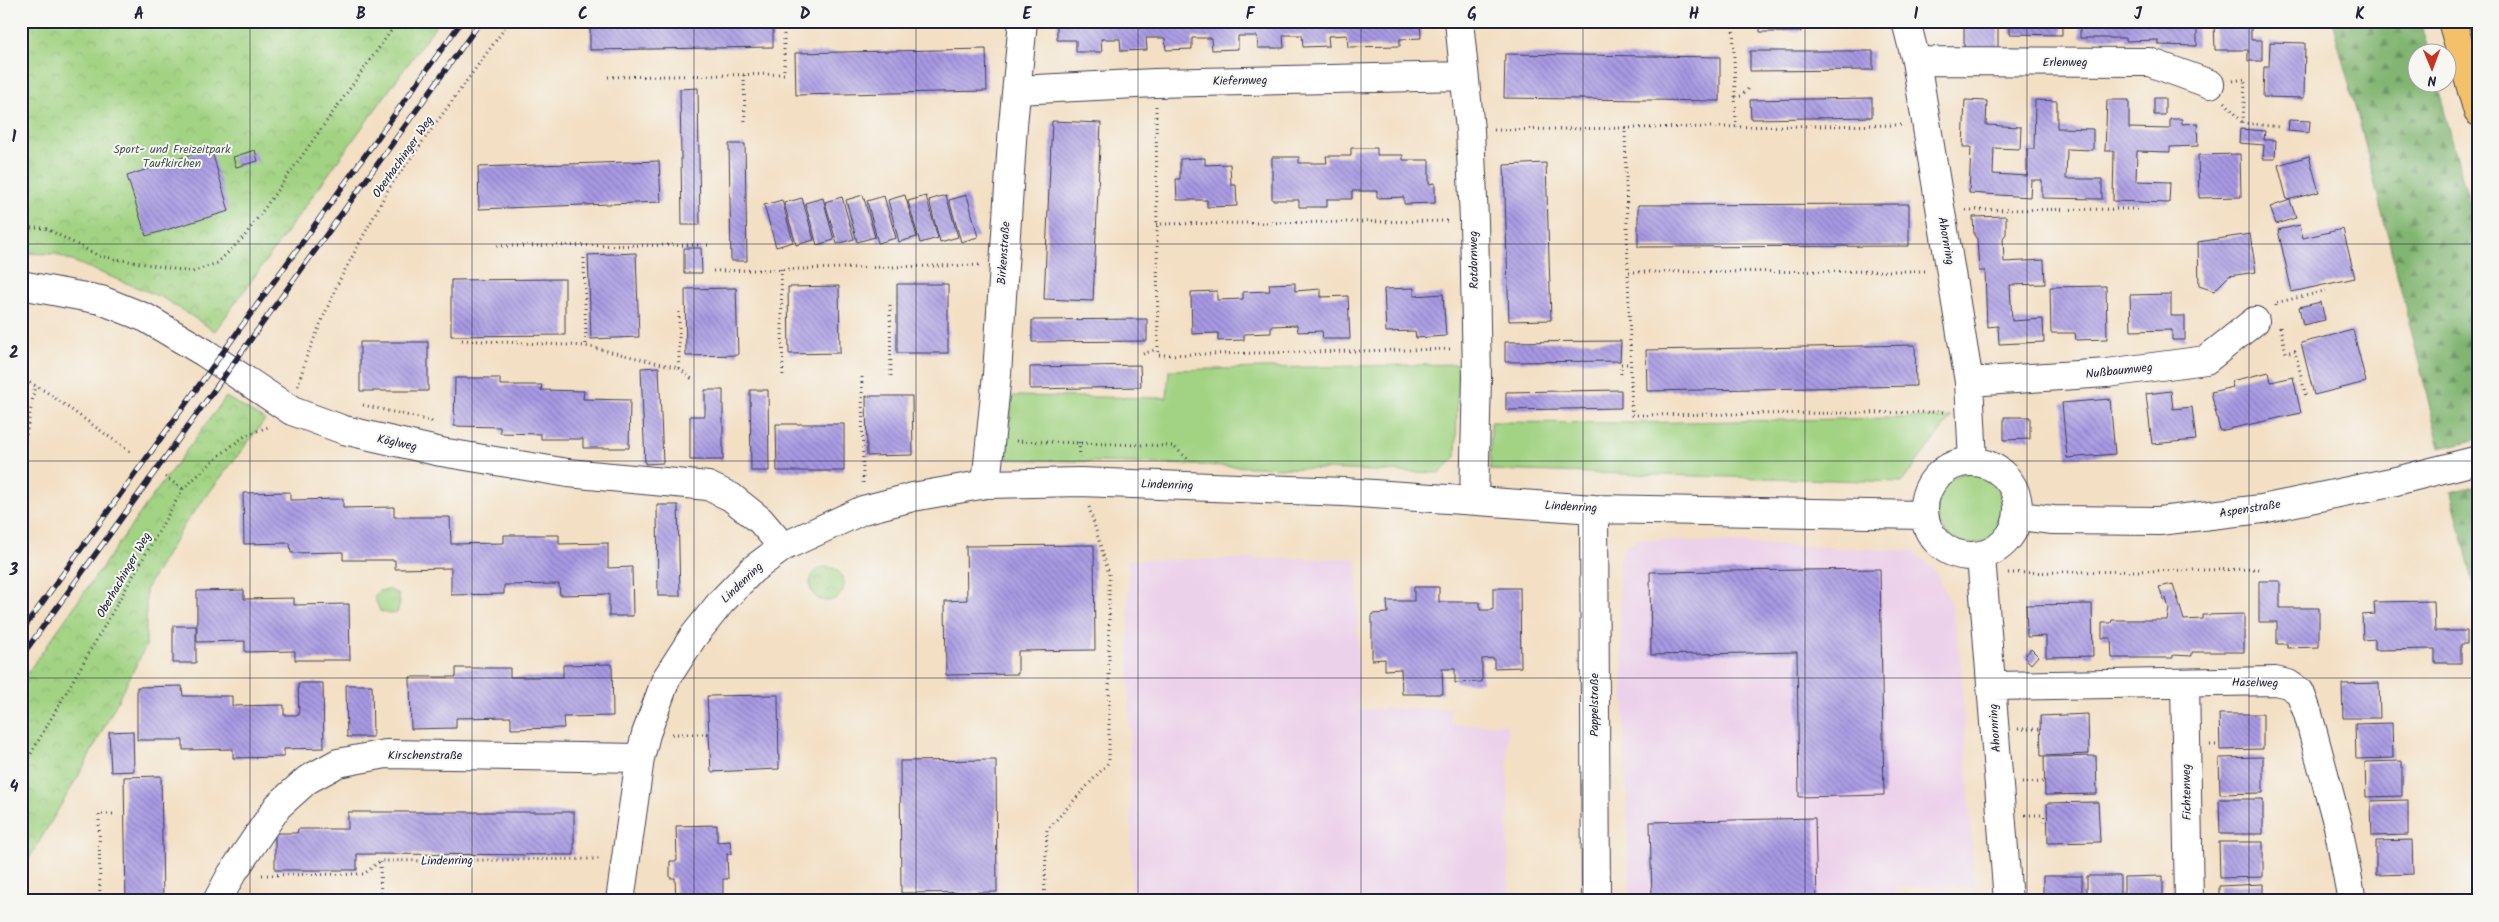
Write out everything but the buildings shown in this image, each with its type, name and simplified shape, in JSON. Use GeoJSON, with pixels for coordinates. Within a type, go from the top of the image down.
{"type":"FeatureCollection","features":[{"type":"Feature","properties":{"kind":"highway"},"geometry":{"type":"LineString","coordinates":[[2452,21],[2478,112]]}},
{"type":"Feature","properties":{"kind":"street","name":"Birkenstraße"},"geometry":{"type":"LineString","coordinates":[[986,484],[997,374],[1023,21]]}},
{"type":"Feature","properties":{"kind":"street","name":"Rotdornweg"},"geometry":{"type":"LineString","coordinates":[[1459,21],[1463,76],[1470,130],[1474,221],[1476,348],[1474,499]]}},
{"type":"Feature","properties":{"kind":"street","name":"Ahornring"},"geometry":{"type":"LineString","coordinates":[[1906,21],[1916,61],[1969,382],[1973,462]]}},
{"type":"Feature","properties":{"kind":"street","name":"Erlenweg"},"geometry":{"type":"LineString","coordinates":[[1916,61],[2149,62],[2210,84]]}},
{"type":"Feature","properties":{"kind":"street","name":"Kiefernweg"},"geometry":{"type":"LineString","coordinates":[[1017,90],[1155,83],[1463,76]]}},
{"type":"Feature","properties":{"kind":"street","name":"Köglweg"},"geometry":{"type":"LineString","coordinates":[[21,285],[101,300],[146,318],[205,353],[292,411],[344,430],[441,452],[568,473],[708,486],[731,497],[760,520],[783,547]]}},
{"type":"Feature","properties":{"kind":"street","name":"Nußbaumweg"},"geometry":{"type":"LineString","coordinates":[[1969,382],[2107,373],[2206,360],[2270,319]]}},
{"type":"Feature","properties":{"kind":"street","name":"Aspenstraße"},"geometry":{"type":"LineString","coordinates":[[2018,516],[2053,520],[2159,521],[2262,509],[2396,481],[2478,460]]}},
{"type":"Feature","properties":{"kind":"street"},"geometry":{"type":"LineString","coordinates":[[1973,462],[1992,466],[2008,479],[2017,496],[2018,516],[2014,530],[2006,542],[1982,564],[1943,548],[1930,534],[1924,515],[1925,495],[1936,477],[1953,465],[1973,462]]}},
{"type":"Feature","properties":{"kind":"street","name":"Lindenring"},"geometry":{"type":"LineString","coordinates":[[620,901],[643,746],[666,679],[693,637],[721,602],[752,570],[783,547],[863,510],[913,497],[986,484],[1080,482],[1474,499],[1530,505],[1594,508],[1924,515]]}},
{"type":"Feature","properties":{"kind":"street","name":"Pappelstraße"},"geometry":{"type":"LineString","coordinates":[[1594,508],[1596,901]]}},
{"type":"Feature","properties":{"kind":"street","name":"Ahornring"},"geometry":{"type":"LineString","coordinates":[[1982,564],[2008,901]]}},
{"type":"Feature","properties":{"kind":"street","name":"Haselweg"},"geometry":{"type":"LineString","coordinates":[[1992,686],[2275,681],[2288,684],[2300,692],[2308,714],[2338,826],[2352,901]]}},
{"type":"Feature","properties":{"kind":"street","name":"Fichtenweg"},"geometry":{"type":"LineString","coordinates":[[2185,683],[2189,901]]}},
{"type":"Feature","properties":{"kind":"street","name":"Kirschenstraße"},"geometry":{"type":"LineString","coordinates":[[217,901],[231,875],[278,806],[307,780],[338,762],[386,754],[643,746]]}},
{"type":"Feature","properties":{"kind":"path"},"geometry":{"type":"LineString","coordinates":[[21,228],[45,228],[99,256],[192,272],[217,263],[244,237],[398,21]]}},
{"type":"Feature","properties":{"kind":"path","name":"Oberhachinger Weg"},"geometry":{"type":"LineString","coordinates":[[304,367],[337,285],[389,188],[510,21]]}},
{"type":"Feature","properties":{"kind":"path"},"geometry":{"type":"LineString","coordinates":[[608,77],[784,74],[784,21]]}},
{"type":"Feature","properties":{"kind":"path"},"geometry":{"type":"LineString","coordinates":[[1733,21],[1736,127]]}},
{"type":"Feature","properties":{"kind":"path"},"geometry":{"type":"LineString","coordinates":[[744,75],[745,125]]}},
{"type":"Feature","properties":{"kind":"path"},"geometry":{"type":"LineString","coordinates":[[2210,84],[2244,79],[2243,123],[2280,127]]}},
{"type":"Feature","properties":{"kind":"path"},"geometry":{"type":"LineString","coordinates":[[1155,83],[1158,355],[1476,348]]}},
{"type":"Feature","properties":{"kind":"path"},"geometry":{"type":"LineString","coordinates":[[1735,97],[1742,96],[1750,87]]}},
{"type":"Feature","properties":{"kind":"path"},"geometry":{"type":"LineString","coordinates":[[1470,130],[1926,125]]}},
{"type":"Feature","properties":{"kind":"path"},"geometry":{"type":"LineString","coordinates":[[1625,128],[1632,415],[1970,411]]}},
{"type":"Feature","properties":{"kind":"path"},"geometry":{"type":"LineString","coordinates":[[1940,210],[2138,209]]}},
{"type":"Feature","properties":{"kind":"path"},"geometry":{"type":"LineString","coordinates":[[1156,224],[1474,221]]}},
{"type":"Feature","properties":{"kind":"path"},"geometry":{"type":"LineString","coordinates":[[497,246],[712,245]]}},
{"type":"Feature","properties":{"kind":"path"},"geometry":{"type":"LineString","coordinates":[[584,258],[586,346]]}},
{"type":"Feature","properties":{"kind":"path"},"geometry":{"type":"LineString","coordinates":[[713,271],[1004,265]]}},
{"type":"Feature","properties":{"kind":"path"},"geometry":{"type":"LineString","coordinates":[[781,269],[783,378]]}},
{"type":"Feature","properties":{"kind":"path"},"geometry":{"type":"LineString","coordinates":[[1628,272],[1951,271]]}},
{"type":"Feature","properties":{"kind":"path"},"geometry":{"type":"LineString","coordinates":[[2306,397],[2295,350],[2286,353],[2270,319],[2275,303],[2326,291]]}},
{"type":"Feature","properties":{"kind":"path"},"geometry":{"type":"LineString","coordinates":[[890,305],[891,376]]}},
{"type":"Feature","properties":{"kind":"path"},"geometry":{"type":"LineString","coordinates":[[679,312],[679,368]]}},
{"type":"Feature","properties":{"kind":"path"},"geometry":{"type":"LineString","coordinates":[[462,340],[586,346],[679,368],[694,380]]}},
{"type":"Feature","properties":{"kind":"path"},"geometry":{"type":"LineString","coordinates":[[1143,354],[1158,348]]}},
{"type":"Feature","properties":{"kind":"path"},"geometry":{"type":"LineString","coordinates":[[1621,374],[1621,364],[1631,364]]}},
{"type":"Feature","properties":{"kind":"path"},"geometry":{"type":"LineString","coordinates":[[862,377],[863,510]]}},
{"type":"Feature","properties":{"kind":"path"},"geometry":{"type":"LineString","coordinates":[[21,378],[35,385],[132,453]]}},
{"type":"Feature","properties":{"kind":"path"},"geometry":{"type":"LineString","coordinates":[[21,464],[35,385]]}},
{"type":"Feature","properties":{"kind":"path"},"geometry":{"type":"LineString","coordinates":[[364,405],[431,421]]}},
{"type":"Feature","properties":{"kind":"path","name":"Oberhachinger Weg"},"geometry":{"type":"LineString","coordinates":[[21,771],[183,489],[220,455],[246,435],[279,424]]}},
{"type":"Feature","properties":{"kind":"path"},"geometry":{"type":"LineString","coordinates":[[1044,901],[1047,830],[1109,762],[1109,574],[1080,482],[1079,442]]}},
{"type":"Feature","properties":{"kind":"path"},"geometry":{"type":"LineString","coordinates":[[165,477],[183,489]]}},
{"type":"Feature","properties":{"kind":"path"},"geometry":{"type":"LineString","coordinates":[[1982,564],[2260,569]]}},
{"type":"Feature","properties":{"kind":"path"},"geometry":{"type":"LineString","coordinates":[[643,746],[709,734]]}},
{"type":"Feature","properties":{"kind":"path"},"geometry":{"type":"LineString","coordinates":[[100,901],[99,814],[114,814]]}},
{"type":"Feature","properties":{"kind":"path"},"geometry":{"type":"LineString","coordinates":[[2044,815],[2044,823],[2048,823]]}},
{"type":"Feature","properties":{"kind":"path","name":"Lindenring"},"geometry":{"type":"LineString","coordinates":[[380,861],[626,858]]}},
{"type":"Feature","properties":{"kind":"path"},"geometry":{"type":"LineString","coordinates":[[231,875],[364,874],[380,861]]}},
{"type":"Feature","properties":{"kind":"path"},"geometry":{"type":"LineString","coordinates":[[380,861],[381,901]]}},
{"type":"Feature","properties":{"kind":"shaded area"},"geometry":{"type":"Polygon","coordinates":[[[1637,539],[1913,551],[1933,568],[1951,602],[1960,655],[1975,888],[1896,887],[1895,901],[1630,901],[1619,568],[1622,549],[1637,539]]]}},
{"type":"Feature","properties":{"kind":"shaded area"},"geometry":{"type":"Polygon","coordinates":[[[1357,558],[1359,709],[1451,708],[1451,725],[1507,724],[1509,901],[1132,901],[1128,560],[1357,558]]]}},
{"type":"Feature","properties":{"kind":"green space","name":"Sport- und Freizeitpark Taufkirchen"},"geometry":{"type":"Polygon","coordinates":[[[21,21],[439,21],[215,331],[163,298],[55,254],[21,253],[21,21]]]}},
{"type":"Feature","properties":{"kind":"green space"},"geometry":{"type":"Polygon","coordinates":[[[2332,21],[2420,21],[2426,42],[2406,42],[2406,92],[2439,92],[2478,236],[2478,439],[2440,448],[2362,132],[2332,21]]]}},
{"type":"Feature","properties":{"kind":"green space"},"geometry":{"type":"Polygon","coordinates":[[[1458,364],[1456,457],[1440,473],[1007,459],[1012,396],[1167,398],[1169,370],[1458,364]]]}},
{"type":"Feature","properties":{"kind":"green space"},"geometry":{"type":"Polygon","coordinates":[[[226,397],[265,420],[184,525],[146,589],[146,646],[83,768],[21,872],[21,682],[146,505],[226,397]]]}},
{"type":"Feature","properties":{"kind":"green space"},"geometry":{"type":"Polygon","coordinates":[[[1951,417],[1902,482],[1490,470],[1491,422],[1631,423],[1951,417]]]}},
{"type":"Feature","properties":{"kind":"green space"},"geometry":{"type":"Polygon","coordinates":[[[1972,472],[1992,478],[2002,488],[2008,508],[2002,528],[1992,538],[1972,544],[1952,538],[1942,528],[1936,508],[1942,488],[1952,478],[1972,472]]]}},
{"type":"Feature","properties":{"kind":"green space"},"geometry":{"type":"Polygon","coordinates":[[[2478,485],[2478,601],[2451,492],[2478,485]]]}},
{"type":"Feature","properties":{"kind":"green space"},"geometry":{"type":"Polygon","coordinates":[[[827,567],[834,568],[839,572],[843,577],[843,591],[839,596],[834,600],[827,601],[820,600],[815,596],[811,591],[810,584],[811,577],[815,572],[820,568],[827,567]]]}},
{"type":"Feature","properties":{"kind":"green space"},"geometry":{"type":"Polygon","coordinates":[[[390,590],[398,594],[400,603],[397,613],[390,614],[380,611],[374,596],[379,591],[390,590]]]}},
{"type":"Feature","properties":{"kind":"railway"},"geometry":{"type":"LineString","coordinates":[[21,632],[462,21]]}},
{"type":"Feature","properties":{"kind":"railway"},"geometry":{"type":"LineString","coordinates":[[21,657],[481,21]]}}]}
